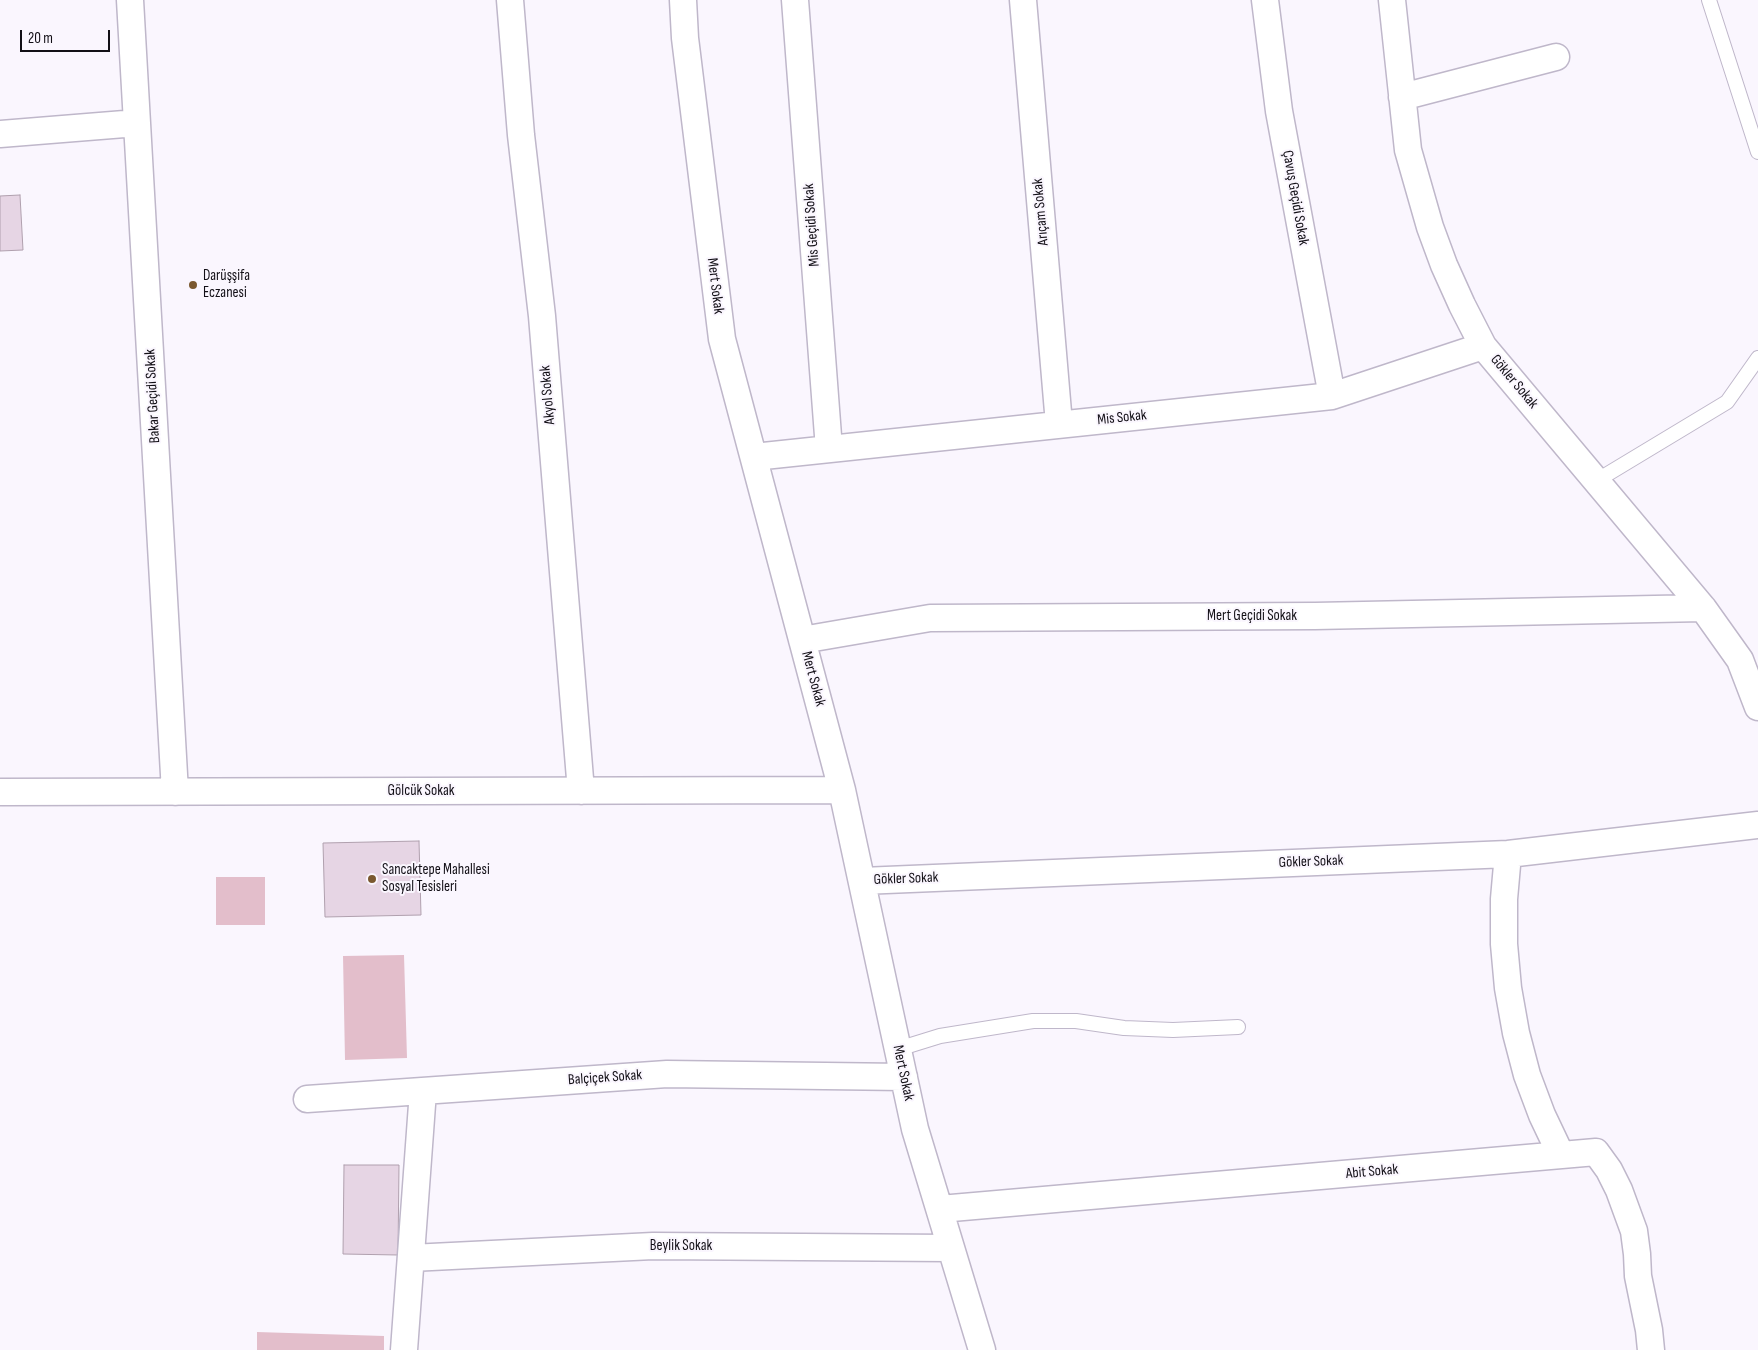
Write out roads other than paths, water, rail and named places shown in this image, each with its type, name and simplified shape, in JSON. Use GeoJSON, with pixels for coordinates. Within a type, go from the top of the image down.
{"type":"FeatureCollection","features":[{"type":"Feature","properties":{"kind":"street","name":"Bakar Geçidi Sokak"},"geometry":{"type":"LineString","coordinates":[[130,0],[176,792]]}},
{"type":"Feature","properties":{"kind":"street","name":"Akyol Sokak"},"geometry":{"type":"LineString","coordinates":[[510,0],[521,135],[542,316],[581,790]]}},
{"type":"Feature","properties":{"kind":"street","name":"Mert Sokak"},"geometry":{"type":"LineString","coordinates":[[682,0],[684,38],[722,339],[842,790],[915,1129],[982,1350]]}},
{"type":"Feature","properties":{"kind":"street","name":"Mis Geçidi Sokak"},"geometry":{"type":"LineString","coordinates":[[795,0],[829,449]]}},
{"type":"Feature","properties":{"kind":"street","name":"Arıçam Sokak"},"geometry":{"type":"LineString","coordinates":[[1023,0],[1059,424]]}},
{"type":"Feature","properties":{"kind":"street","name":"Çavuş Geçidi Sokak"},"geometry":{"type":"LineString","coordinates":[[1265,0],[1279,111],[1332,396]]}},
{"type":"Feature","properties":{"kind":"street","name":"Gökler Sokak"},"geometry":{"type":"LineString","coordinates":[[1392,0],[1408,150],[1427,220],[1444,265],[1483,346],[1703,608],[1740,660],[1758,707]]}},
{"type":"Feature","properties":{"kind":"street"},"geometry":{"type":"LineString","coordinates":[[1402,97],[1556,57]]}},
{"type":"Feature","properties":{"kind":"street"},"geometry":{"type":"LineString","coordinates":[[0,134],[137,123]]}},
{"type":"Feature","properties":{"kind":"street","name":"Mis Sokak"},"geometry":{"type":"LineString","coordinates":[[754,457],[1332,396],[1483,346]]}},
{"type":"Feature","properties":{"kind":"street","name":"Mert Geçidi Sokak"},"geometry":{"type":"LineString","coordinates":[[802,640],[930,618],[1325,616],[1703,608]]}},
{"type":"Feature","properties":{"kind":"street","name":"Gölcük Sokak"},"geometry":{"type":"LineString","coordinates":[[0,792],[842,790]]}},
{"type":"Feature","properties":{"kind":"street","name":"Gökler Sokak"},"geometry":{"type":"LineString","coordinates":[[862,881],[1508,854],[1758,825]]}},
{"type":"Feature","properties":{"kind":"street"},"geometry":{"type":"LineString","coordinates":[[1508,854],[1504,899],[1504,944],[1516,1033],[1527,1075],[1542,1116],[1561,1155]]}},
{"type":"Feature","properties":{"kind":"street","name":"Balçiçek Sokak"},"geometry":{"type":"LineString","coordinates":[[307,1099],[667,1074],[904,1077]]}},
{"type":"Feature","properties":{"kind":"street"},"geometry":{"type":"LineString","coordinates":[[404,1350],[423,1091]]}},
{"type":"Feature","properties":{"kind":"street","name":"Abit Sokak"},"geometry":{"type":"LineString","coordinates":[[940,1209],[1596,1152],[1609,1170],[1619,1190],[1634,1232],[1638,1276],[1651,1350]]}},
{"type":"Feature","properties":{"kind":"street","name":"Beylik Sokak"},"geometry":{"type":"LineString","coordinates":[[411,1258],[653,1246],[951,1248]]}},
{"type":"Feature","properties":{"kind":"lane"},"geometry":{"type":"LineString","coordinates":[[1709,0],[1758,152]]}},
{"type":"Feature","properties":{"kind":"lane"},"geometry":{"type":"LineString","coordinates":[[1596,481],[1727,402],[1758,358]]}},
{"type":"Feature","properties":{"kind":"lane"},"geometry":{"type":"LineString","coordinates":[[898,1049],[940,1036],[1033,1021],[1076,1021],[1124,1028],[1173,1030],[1238,1027]]}},
{"type":"Feature","properties":{"kind":"place","name":"Darüşşifa Eczanesi"},"geometry":{"type":"Point","coordinates":[193,285]}},
{"type":"Feature","properties":{"kind":"place","name":"Sancaktepe Mahallesi Sosyal Tesisleri"},"geometry":{"type":"Point","coordinates":[372,879]}}]}
